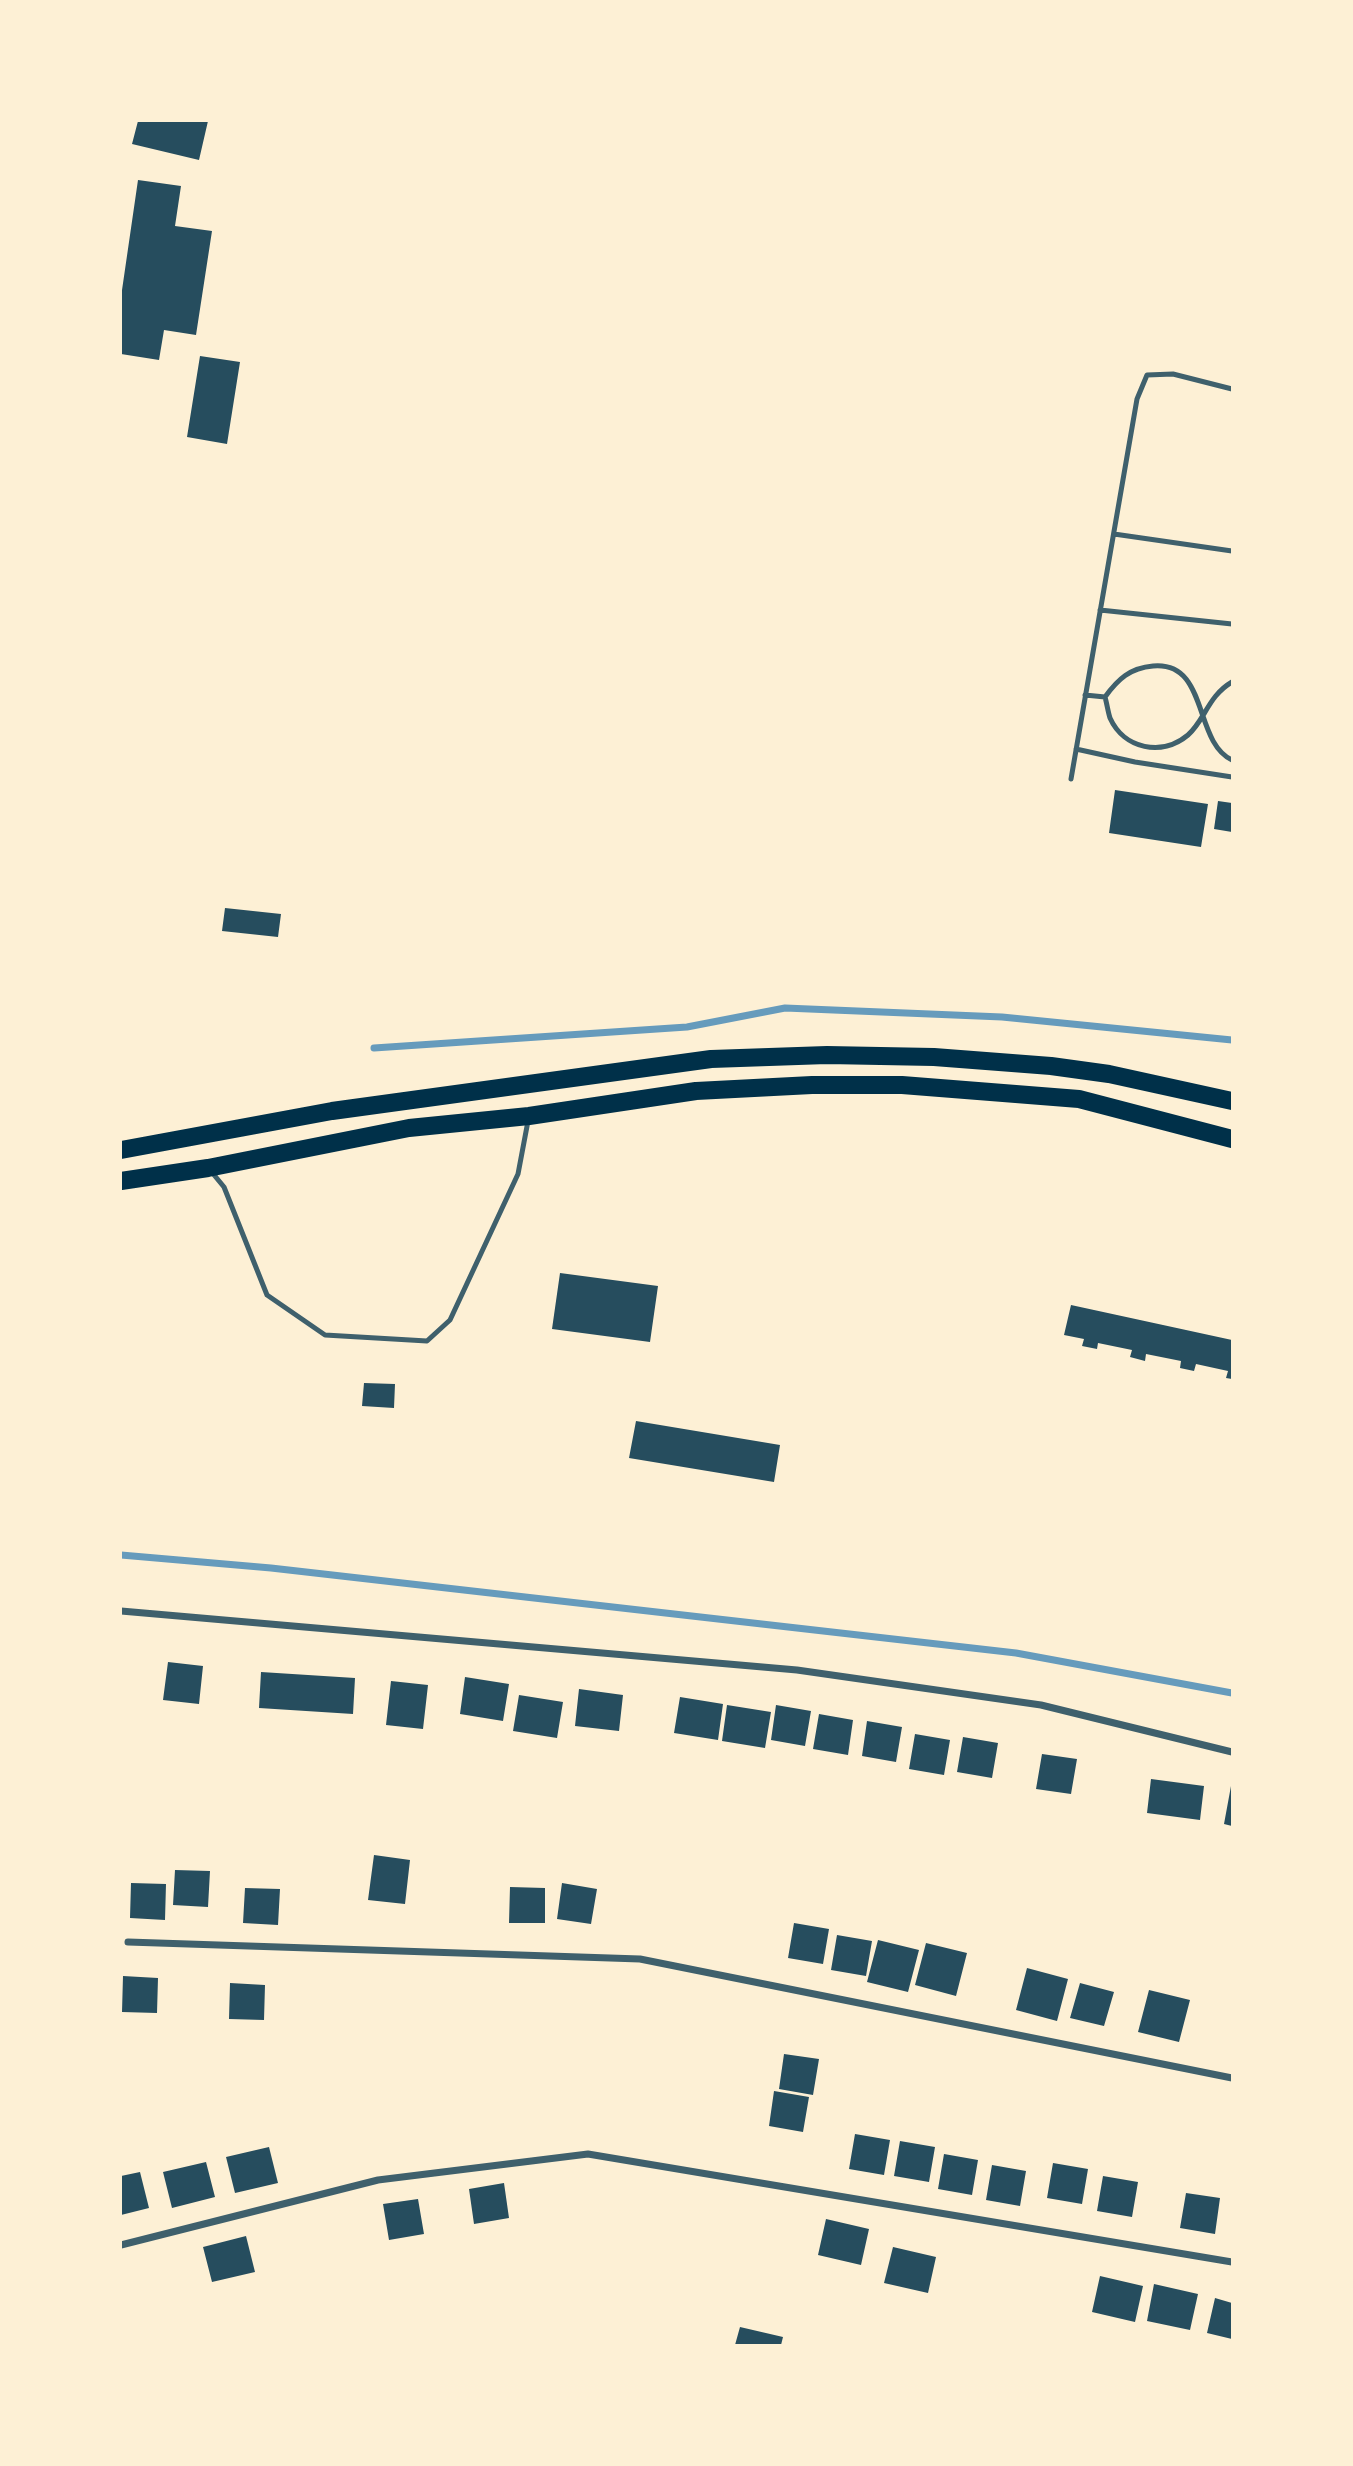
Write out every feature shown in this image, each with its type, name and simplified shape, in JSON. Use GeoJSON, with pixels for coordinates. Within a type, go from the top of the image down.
{"type":"FeatureCollection","features":[{"type":"Feature","properties":{"kind":"main road"},"geometry":{"type":"LineString","coordinates":[[121,1150],[332,1111],[711,1059],[827,1055],[960,1059],[1051,1066],[1109,1074],[1232,1101]]}},
{"type":"Feature","properties":{"kind":"main road"},"geometry":{"type":"LineString","coordinates":[[121,1181],[208,1168],[409,1128],[529,1116],[696,1091],[812,1085],[902,1085],[1079,1099],[1232,1139]]}},
{"type":"Feature","properties":{"kind":"street"},"geometry":{"type":"LineString","coordinates":[[121,1611],[797,1670],[1041,1705],[1232,1752]]}},
{"type":"Feature","properties":{"kind":"street"},"geometry":{"type":"LineString","coordinates":[[128,1942],[640,1958],[1232,2078]]}},
{"type":"Feature","properties":{"kind":"street"},"geometry":{"type":"LineString","coordinates":[[121,2245],[378,2180],[589,2154],[1232,2262]]}},
{"type":"Feature","properties":{"kind":"lane"},"geometry":{"type":"LineString","coordinates":[[1071,779],[1137,400],[1147,375],[1173,373],[1232,389]]}},
{"type":"Feature","properties":{"kind":"lane"},"geometry":{"type":"LineString","coordinates":[[1114,534],[1232,551]]}},
{"type":"Feature","properties":{"kind":"lane"},"geometry":{"type":"LineString","coordinates":[[1100,610],[1232,624]]}},
{"type":"Feature","properties":{"kind":"lane"},"geometry":{"type":"LineString","coordinates":[[1105,697],[1118,680],[1138,667],[1163,665],[1182,673],[1194,690],[1215,744],[1232,760]]}},
{"type":"Feature","properties":{"kind":"lane"},"geometry":{"type":"LineString","coordinates":[[1105,697],[1111,719],[1123,737],[1145,748],[1166,747],[1188,735],[1215,695],[1232,682]]}},
{"type":"Feature","properties":{"kind":"lane"},"geometry":{"type":"LineString","coordinates":[[1085,695],[1105,697]]}},
{"type":"Feature","properties":{"kind":"lane"},"geometry":{"type":"LineString","coordinates":[[1076,750],[1232,777]]}},
{"type":"Feature","properties":{"kind":"lane"},"geometry":{"type":"LineString","coordinates":[[208,1168],[223,1187],[267,1295],[325,1335],[427,1341],[450,1320],[518,1174],[529,1116]]}},
{"type":"Feature","properties":{"kind":"building"},"geometry":{"type":"Polygon","coordinates":[[[138,121],[208,121],[199,160],[132,144],[138,121]]]}},
{"type":"Feature","properties":{"kind":"building"},"geometry":{"type":"Polygon","coordinates":[[[138,180],[181,186],[175,226],[212,231],[196,335],[164,330],[159,360],[121,354],[121,297],[138,180]]]}},
{"type":"Feature","properties":{"kind":"building"},"geometry":{"type":"Polygon","coordinates":[[[200,356],[240,362],[227,444],[187,437],[200,356]]]}},
{"type":"Feature","properties":{"kind":"building"},"geometry":{"type":"Polygon","coordinates":[[[1115,790],[1208,804],[1201,847],[1109,833],[1115,790]]]}},
{"type":"Feature","properties":{"kind":"building"},"geometry":{"type":"Polygon","coordinates":[[[1218,801],[1232,803],[1232,832],[1214,829],[1218,801]]]}},
{"type":"Feature","properties":{"kind":"building"},"geometry":{"type":"Polygon","coordinates":[[[225,908],[281,914],[278,937],[222,931],[225,908]]]}},
{"type":"Feature","properties":{"kind":"building"},"geometry":{"type":"Polygon","coordinates":[[[560,1273],[658,1286],[650,1342],[552,1329],[560,1273]]]}},
{"type":"Feature","properties":{"kind":"building"},"geometry":{"type":"Polygon","coordinates":[[[1071,1305],[1232,1340],[1232,1379],[1226,1378],[1228,1371],[1196,1364],[1194,1371],[1180,1368],[1181,1361],[1146,1354],[1145,1361],[1130,1357],[1132,1350],[1098,1343],[1097,1349],[1082,1346],[1084,1339],[1064,1335],[1071,1305]]]}},
{"type":"Feature","properties":{"kind":"building"},"geometry":{"type":"Polygon","coordinates":[[[364,1383],[395,1384],[394,1408],[362,1406],[364,1383]]]}},
{"type":"Feature","properties":{"kind":"building"},"geometry":{"type":"Polygon","coordinates":[[[636,1421],[780,1445],[774,1482],[629,1458],[636,1421]]]}},
{"type":"Feature","properties":{"kind":"building"},"geometry":{"type":"Polygon","coordinates":[[[168,1662],[203,1666],[199,1704],[163,1700],[168,1662]]]}},
{"type":"Feature","properties":{"kind":"building"},"geometry":{"type":"Polygon","coordinates":[[[261,1672],[355,1678],[353,1714],[259,1708],[261,1672]]]}},
{"type":"Feature","properties":{"kind":"building"},"geometry":{"type":"Polygon","coordinates":[[[465,1677],[509,1684],[503,1721],[460,1714],[465,1677]]]}},
{"type":"Feature","properties":{"kind":"building"},"geometry":{"type":"Polygon","coordinates":[[[391,1681],[428,1685],[423,1729],[386,1725],[391,1681]]]}},
{"type":"Feature","properties":{"kind":"building"},"geometry":{"type":"Polygon","coordinates":[[[579,1689],[623,1695],[619,1731],[575,1726],[579,1689]]]}},
{"type":"Feature","properties":{"kind":"building"},"geometry":{"type":"Polygon","coordinates":[[[519,1695],[563,1702],[557,1738],[513,1731],[519,1695]]]}},
{"type":"Feature","properties":{"kind":"building"},"geometry":{"type":"Polygon","coordinates":[[[680,1697],[723,1704],[718,1740],[674,1733],[680,1697]]]}},
{"type":"Feature","properties":{"kind":"building"},"geometry":{"type":"Polygon","coordinates":[[[727,1705],[771,1712],[765,1748],[722,1741],[727,1705]]]}},
{"type":"Feature","properties":{"kind":"building"},"geometry":{"type":"Polygon","coordinates":[[[776,1705],[811,1711],[805,1746],[771,1740],[776,1705]]]}},
{"type":"Feature","properties":{"kind":"building"},"geometry":{"type":"Polygon","coordinates":[[[819,1714],[853,1720],[848,1755],[813,1749],[819,1714]]]}},
{"type":"Feature","properties":{"kind":"building"},"geometry":{"type":"Polygon","coordinates":[[[867,1721],[902,1727],[896,1762],[862,1756],[867,1721]]]}},
{"type":"Feature","properties":{"kind":"building"},"geometry":{"type":"Polygon","coordinates":[[[915,1734],[950,1740],[944,1775],[909,1769],[915,1734]]]}},
{"type":"Feature","properties":{"kind":"building"},"geometry":{"type":"Polygon","coordinates":[[[963,1737],[998,1743],[992,1778],[957,1772],[963,1737]]]}},
{"type":"Feature","properties":{"kind":"building"},"geometry":{"type":"Polygon","coordinates":[[[1042,1754],[1077,1759],[1071,1794],[1036,1789],[1042,1754]]]}},
{"type":"Feature","properties":{"kind":"building"},"geometry":{"type":"Polygon","coordinates":[[[1151,1779],[1204,1786],[1200,1820],[1147,1813],[1151,1779]]]}},
{"type":"Feature","properties":{"kind":"building"},"geometry":{"type":"Polygon","coordinates":[[[1232,1786],[1232,1826],[1224,1824],[1232,1786]]]}},
{"type":"Feature","properties":{"kind":"building"},"geometry":{"type":"Polygon","coordinates":[[[374,1855],[410,1860],[405,1904],[368,1900],[374,1855]]]}},
{"type":"Feature","properties":{"kind":"building"},"geometry":{"type":"Polygon","coordinates":[[[175,1870],[210,1871],[208,1907],[173,1905],[175,1870]]]}},
{"type":"Feature","properties":{"kind":"building"},"geometry":{"type":"Polygon","coordinates":[[[131,1883],[166,1884],[165,1920],[130,1918],[131,1883]]]}},
{"type":"Feature","properties":{"kind":"building"},"geometry":{"type":"Polygon","coordinates":[[[562,1883],[597,1889],[591,1924],[557,1919],[562,1883]]]}},
{"type":"Feature","properties":{"kind":"building"},"geometry":{"type":"Polygon","coordinates":[[[510,1887],[545,1888],[545,1923],[509,1923],[510,1887]]]}},
{"type":"Feature","properties":{"kind":"building"},"geometry":{"type":"Polygon","coordinates":[[[245,1888],[280,1889],[278,1925],[243,1923],[245,1888]]]}},
{"type":"Feature","properties":{"kind":"building"},"geometry":{"type":"Polygon","coordinates":[[[794,1923],[829,1929],[823,1964],[788,1958],[794,1923]]]}},
{"type":"Feature","properties":{"kind":"building"},"geometry":{"type":"Polygon","coordinates":[[[837,1935],[872,1941],[866,1976],[831,1970],[837,1935]]]}},
{"type":"Feature","properties":{"kind":"building"},"geometry":{"type":"Polygon","coordinates":[[[878,1940],[919,1950],[908,1992],[867,1982],[878,1940]]]}},
{"type":"Feature","properties":{"kind":"building"},"geometry":{"type":"Polygon","coordinates":[[[926,1943],[967,1953],[956,1996],[915,1985],[926,1943]]]}},
{"type":"Feature","properties":{"kind":"building"},"geometry":{"type":"Polygon","coordinates":[[[1027,1968],[1068,1979],[1057,2021],[1016,2010],[1027,1968]]]}},
{"type":"Feature","properties":{"kind":"building"},"geometry":{"type":"Polygon","coordinates":[[[123,1976],[158,1978],[157,2013],[122,2012],[123,1976]]]}},
{"type":"Feature","properties":{"kind":"building"},"geometry":{"type":"Polygon","coordinates":[[[230,1983],[265,1985],[264,2020],[229,2019],[230,1983]]]}},
{"type":"Feature","properties":{"kind":"building"},"geometry":{"type":"Polygon","coordinates":[[[1080,1983],[1114,1992],[1104,2026],[1070,2018],[1080,1983]]]}},
{"type":"Feature","properties":{"kind":"building"},"geometry":{"type":"Polygon","coordinates":[[[1149,1990],[1190,2000],[1179,2042],[1138,2032],[1149,1990]]]}},
{"type":"Feature","properties":{"kind":"building"},"geometry":{"type":"Polygon","coordinates":[[[784,2054],[819,2059],[813,2095],[779,2089],[784,2054]]]}},
{"type":"Feature","properties":{"kind":"building"},"geometry":{"type":"Polygon","coordinates":[[[774,2091],[809,2097],[803,2132],[769,2126],[774,2091]]]}},
{"type":"Feature","properties":{"kind":"building"},"geometry":{"type":"Polygon","coordinates":[[[855,2134],[890,2140],[884,2175],[849,2169],[855,2134]]]}},
{"type":"Feature","properties":{"kind":"building"},"geometry":{"type":"Polygon","coordinates":[[[900,2141],[935,2147],[929,2182],[894,2176],[900,2141]]]}},
{"type":"Feature","properties":{"kind":"building"},"geometry":{"type":"Polygon","coordinates":[[[269,2147],[278,2183],[235,2193],[226,2157],[269,2147]]]}},
{"type":"Feature","properties":{"kind":"building"},"geometry":{"type":"Polygon","coordinates":[[[944,2154],[978,2160],[972,2195],[938,2189],[944,2154]]]}},
{"type":"Feature","properties":{"kind":"building"},"geometry":{"type":"Polygon","coordinates":[[[206,2162],[215,2197],[172,2208],[163,2172],[206,2162]]]}},
{"type":"Feature","properties":{"kind":"building"},"geometry":{"type":"Polygon","coordinates":[[[1053,2163],[1088,2169],[1082,2204],[1047,2198],[1053,2163]]]}},
{"type":"Feature","properties":{"kind":"building"},"geometry":{"type":"Polygon","coordinates":[[[992,2165],[1026,2171],[1020,2206],[986,2200],[992,2165]]]}},
{"type":"Feature","properties":{"kind":"building"},"geometry":{"type":"Polygon","coordinates":[[[140,2172],[149,2208],[121,2215],[121,2176],[140,2172]]]}},
{"type":"Feature","properties":{"kind":"building"},"geometry":{"type":"Polygon","coordinates":[[[1103,2176],[1138,2182],[1132,2217],[1097,2211],[1103,2176]]]}},
{"type":"Feature","properties":{"kind":"building"},"geometry":{"type":"Polygon","coordinates":[[[504,2183],[509,2218],[474,2224],[469,2189],[504,2183]]]}},
{"type":"Feature","properties":{"kind":"building"},"geometry":{"type":"Polygon","coordinates":[[[1186,2193],[1220,2198],[1215,2234],[1180,2228],[1186,2193]]]}},
{"type":"Feature","properties":{"kind":"building"},"geometry":{"type":"Polygon","coordinates":[[[418,2199],[424,2234],[389,2240],[383,2204],[418,2199]]]}},
{"type":"Feature","properties":{"kind":"building"},"geometry":{"type":"Polygon","coordinates":[[[826,2219],[869,2229],[861,2265],[818,2255],[826,2219]]]}},
{"type":"Feature","properties":{"kind":"building"},"geometry":{"type":"Polygon","coordinates":[[[246,2236],[255,2272],[212,2282],[203,2247],[246,2236]]]}},
{"type":"Feature","properties":{"kind":"building"},"geometry":{"type":"Polygon","coordinates":[[[893,2247],[936,2257],[928,2293],[884,2283],[893,2247]]]}},
{"type":"Feature","properties":{"kind":"building"},"geometry":{"type":"Polygon","coordinates":[[[1100,2276],[1143,2286],[1135,2322],[1092,2312],[1100,2276]]]}},
{"type":"Feature","properties":{"kind":"building"},"geometry":{"type":"Polygon","coordinates":[[[1154,2284],[1198,2294],[1190,2330],[1147,2321],[1154,2284]]]}},
{"type":"Feature","properties":{"kind":"building"},"geometry":{"type":"Polygon","coordinates":[[[1215,2298],[1232,2303],[1232,2339],[1207,2333],[1215,2298]]]}},
{"type":"Feature","properties":{"kind":"building"},"geometry":{"type":"Polygon","coordinates":[[[740,2327],[783,2337],[781,2345],[735,2345],[740,2327]]]}},
{"type":"Feature","properties":{"kind":"waterway"},"geometry":{"type":"LineString","coordinates":[[374,1048],[687,1027],[785,1008],[1002,1017],[1232,1040]]}},
{"type":"Feature","properties":{"kind":"waterway"},"geometry":{"type":"LineString","coordinates":[[121,1555],[271,1568],[1016,1653],[1232,1693]]}}]}
